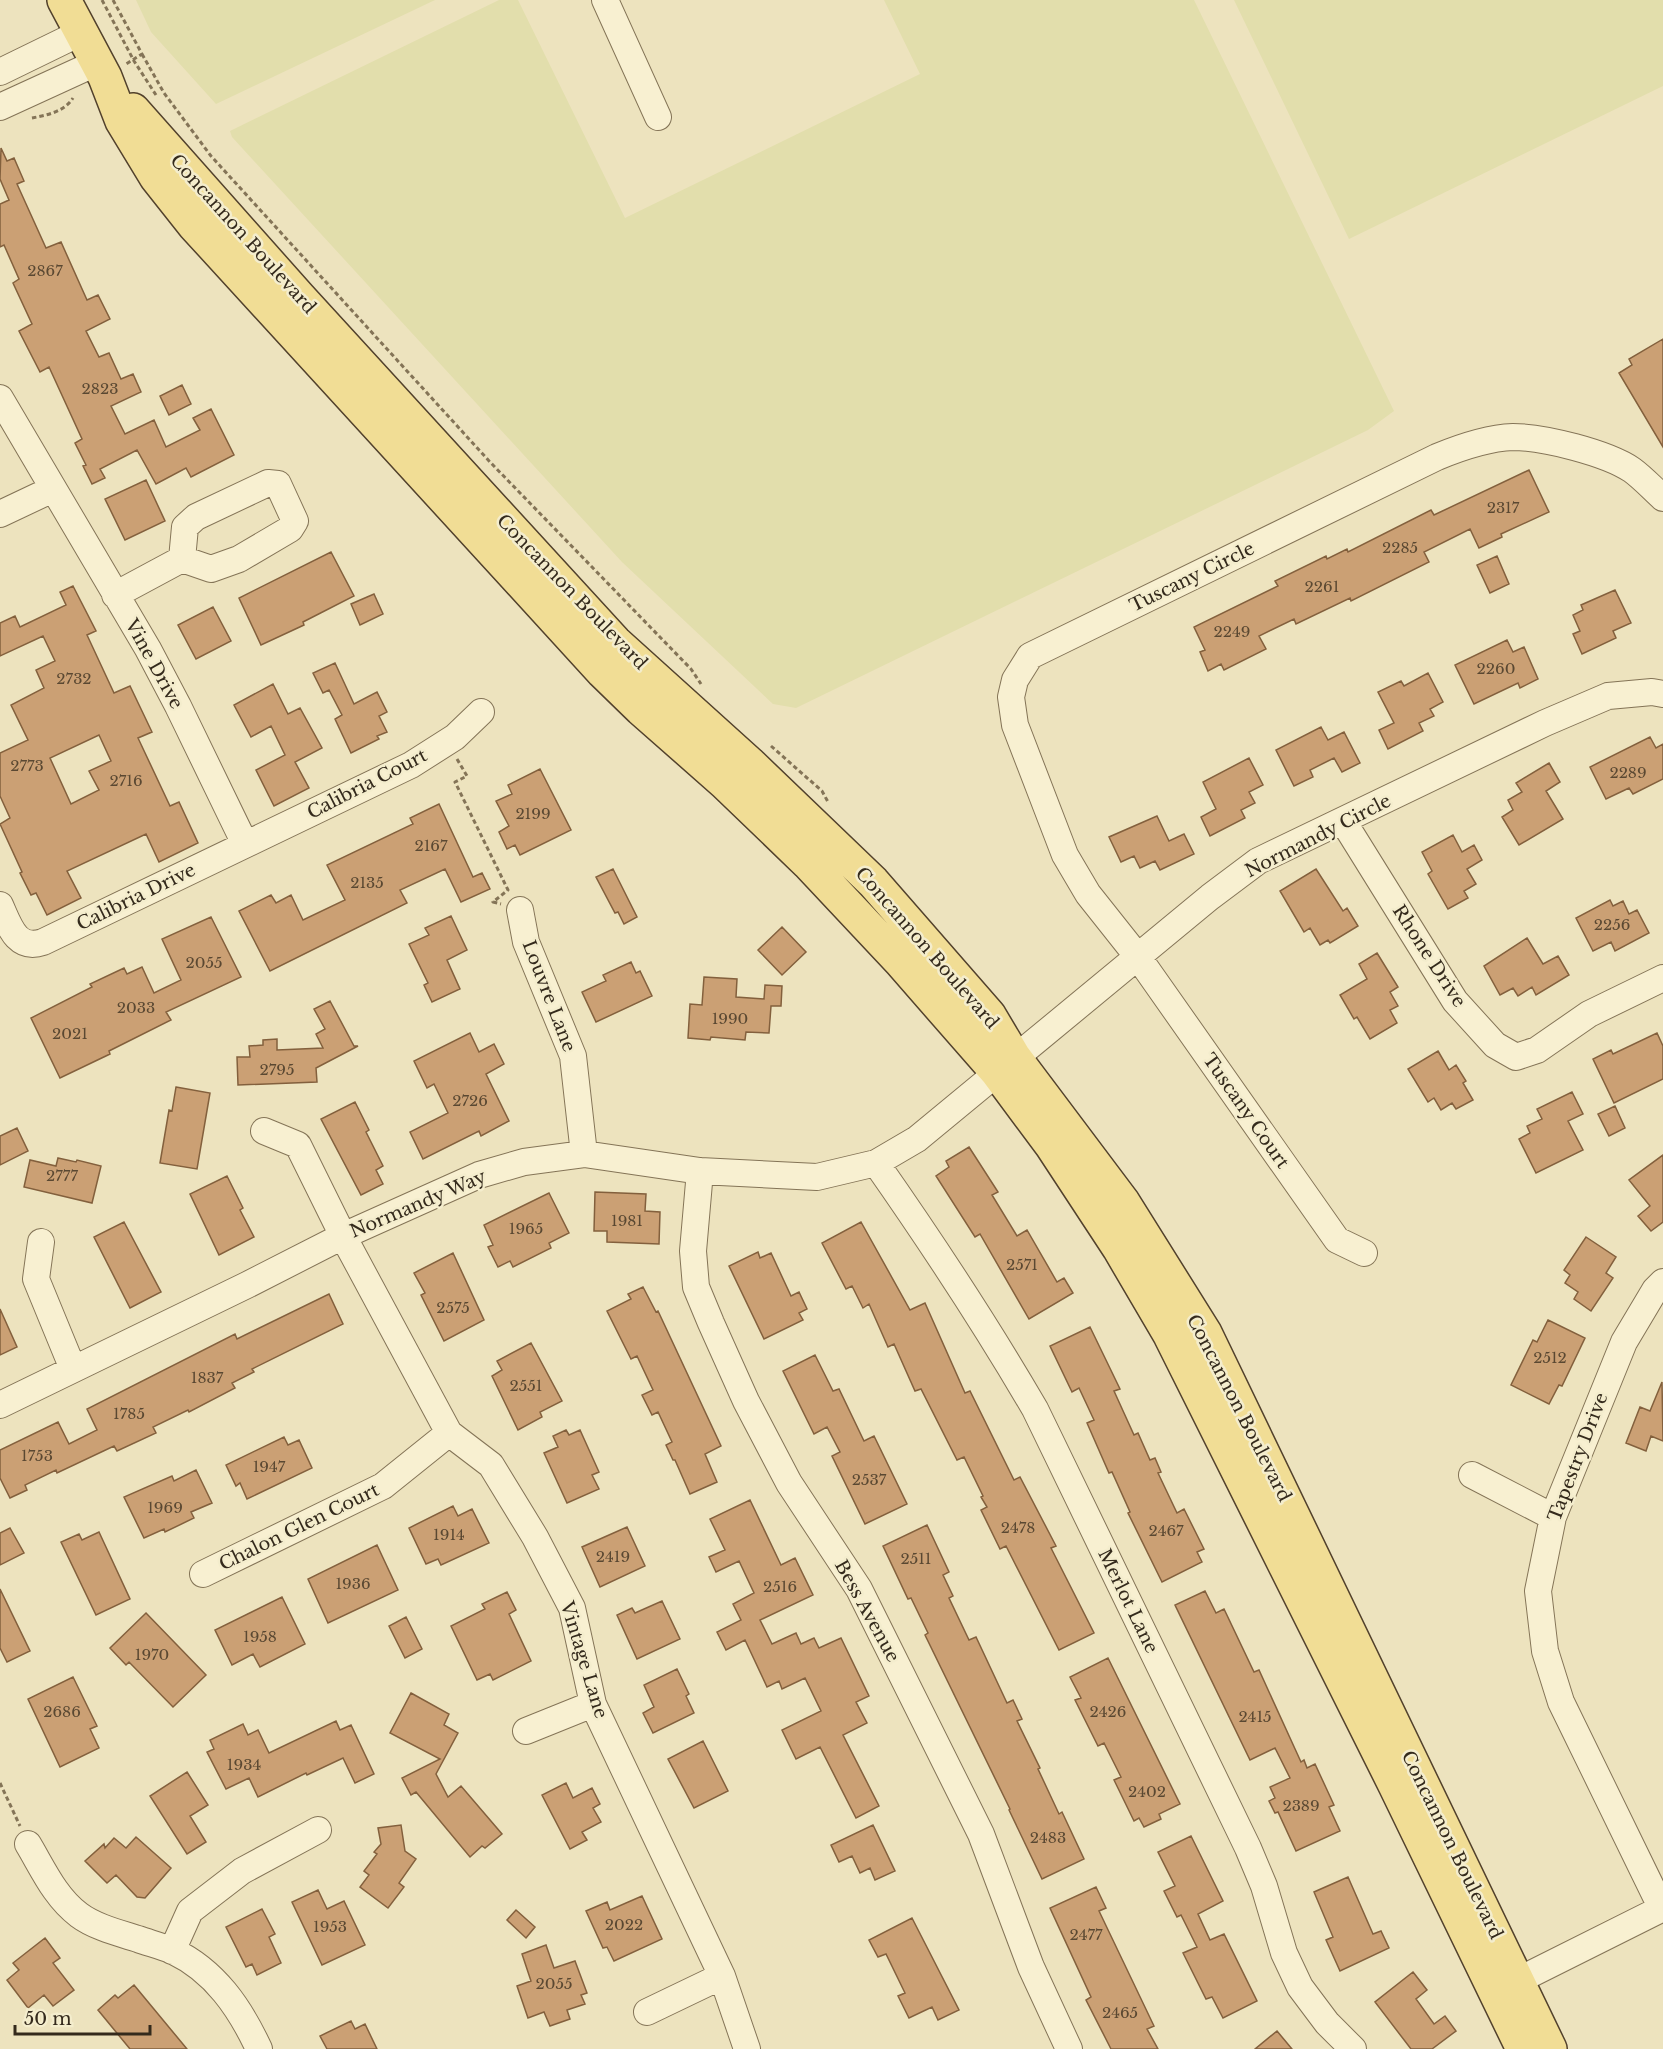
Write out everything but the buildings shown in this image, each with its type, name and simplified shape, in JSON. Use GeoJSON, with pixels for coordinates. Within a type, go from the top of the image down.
{"type":"FeatureCollection","features":[{"type":"Feature","properties":{"kind":"main road","name":"Concannon Boulevard"},"geometry":{"type":"LineString","coordinates":[[64,0],[100,70],[299,297],[615,642],[749,764],[873,882],[989,1015],[1006,1065],[1070,1174],[1119,1248],[1170,1335],[1379,1753],[1506,1986],[1550,2049]]}},
{"type":"Feature","properties":{"kind":"main road","name":"Concannon Boulevard"},"geometry":{"type":"LineString","coordinates":[[1506,1986],[1522,2049]]}},
{"type":"Feature","properties":{"kind":"street"},"geometry":{"type":"LineString","coordinates":[[605,0],[658,117]]}},
{"type":"Feature","properties":{"kind":"street"},"geometry":{"type":"LineString","coordinates":[[0,72],[80,33]]}},
{"type":"Feature","properties":{"kind":"street"},"geometry":{"type":"LineString","coordinates":[[0,107],[100,70]]}},
{"type":"Feature","properties":{"kind":"street","name":"Vine Drive"},"geometry":{"type":"LineString","coordinates":[[0,398],[148,649],[245,844]]}},
{"type":"Feature","properties":{"kind":"street","name":"Tuscany Circle"},"geometry":{"type":"LineString","coordinates":[[1138,957],[1088,894],[1065,855],[1015,725],[1011,697],[1015,680],[1030,656],[1437,457],[1468,444],[1513,437],[1557,443],[1600,454],[1632,470],[1663,498]]}},
{"type":"Feature","properties":{"kind":"street"},"geometry":{"type":"LineString","coordinates":[[0,514],[53,489]]}},
{"type":"Feature","properties":{"kind":"street"},"geometry":{"type":"LineString","coordinates":[[115,595],[182,559]]}},
{"type":"Feature","properties":{"kind":"street","name":"Normandy Circle"},"geometry":{"type":"LineString","coordinates":[[1006,1065],[1210,897],[1258,861],[1545,723],[1608,696],[1652,692],[1663,694]]}},
{"type":"Feature","properties":{"kind":"street","name":"Calibria Court"},"geometry":{"type":"LineString","coordinates":[[245,844],[425,757],[468,726],[481,712]]}},
{"type":"Feature","properties":{"kind":"street","name":"Rhone Drive"},"geometry":{"type":"LineString","coordinates":[[1343,821],[1455,1001],[1495,1045],[1516,1057],[1537,1050],[1589,1014],[1663,978]]}},
{"type":"Feature","properties":{"kind":"street","name":"Calibria Drive"},"geometry":{"type":"LineString","coordinates":[[0,906],[17,939],[26,944],[43,942],[245,844]]}},
{"type":"Feature","properties":{"kind":"street","name":"Louvre Lane"},"geometry":{"type":"LineString","coordinates":[[520,910],[526,942],[573,1056],[584,1154]]}},
{"type":"Feature","properties":{"kind":"street","name":"Tuscany Court"},"geometry":{"type":"LineString","coordinates":[[1138,957],[1337,1240],[1364,1253]]}},
{"type":"Feature","properties":{"kind":"street","name":"Normandy Way"},"geometry":{"type":"LineString","coordinates":[[0,1405],[343,1236],[479,1175],[524,1162],[584,1154],[700,1171],[817,1177],[876,1163],[917,1138],[1006,1065]]}},
{"type":"Feature","properties":{"kind":"street","name":"Vintage Lane"},"geometry":{"type":"LineString","coordinates":[[264,1131],[298,1145],[343,1236],[449,1433],[491,1465],[535,1537],[572,1608],[593,1704],[722,1976],[747,2049]]}},
{"type":"Feature","properties":{"kind":"street","name":"Merlot Lane"},"geometry":{"type":"LineString","coordinates":[[876,1163],[998,1344],[1035,1409],[1248,1848],[1264,1886],[1284,1953],[1300,1987],[1327,2024],[1353,2049]]}},
{"type":"Feature","properties":{"kind":"street","name":"Bess Avenue"},"geometry":{"type":"LineString","coordinates":[[700,1171],[693,1251],[696,1287],[711,1323],[746,1401],[789,1483],[859,1589],[976,1823],[1031,1967],[1070,2049]]}},
{"type":"Feature","properties":{"kind":"street"},"geometry":{"type":"LineString","coordinates":[[41,1242],[36,1279],[73,1369]]}},
{"type":"Feature","properties":{"kind":"street","name":"Tapestry Drive"},"geometry":{"type":"LineString","coordinates":[[1663,1282],[1655,1290],[1623,1342],[1553,1517],[1538,1591],[1545,1651],[1561,1702],[1663,1908]]}},
{"type":"Feature","properties":{"kind":"street","name":"Chalon Glen Court"},"geometry":{"type":"LineString","coordinates":[[203,1574],[383,1486],[449,1433]]}},
{"type":"Feature","properties":{"kind":"street"},"geometry":{"type":"LineString","coordinates":[[1472,1475],[1553,1517]]}},
{"type":"Feature","properties":{"kind":"street"},"geometry":{"type":"LineString","coordinates":[[526,1731],[593,1704]]}},
{"type":"Feature","properties":{"kind":"street"},"geometry":{"type":"LineString","coordinates":[[172,1951],[190,1911],[242,1871],[318,1830]]}},
{"type":"Feature","properties":{"kind":"street"},"geometry":{"type":"LineString","coordinates":[[28,1844],[59,1897],[80,1916],[111,1930],[172,1951],[203,1968],[228,1995],[248,2024],[260,2049]]}},
{"type":"Feature","properties":{"kind":"street"},"geometry":{"type":"LineString","coordinates":[[1506,1986],[1663,1908]]}},
{"type":"Feature","properties":{"kind":"street"},"geometry":{"type":"LineString","coordinates":[[647,2012],[722,1976]]}},
{"type":"Feature","properties":{"kind":"path"},"geometry":{"type":"LineString","coordinates":[[113,0],[164,93],[211,156],[490,462],[691,669],[702,685]]}},
{"type":"Feature","properties":{"kind":"path"},"geometry":{"type":"LineString","coordinates":[[134,61],[142,54]]}},
{"type":"Feature","properties":{"kind":"path"},"geometry":{"type":"LineString","coordinates":[[26,119],[51,115],[69,104],[76,94]]}},
{"type":"Feature","properties":{"kind":"path"},"geometry":{"type":"LineString","coordinates":[[467,776],[455,782],[508,890],[493,902]]}},
{"type":"Feature","properties":{"kind":"path"},"geometry":{"type":"LineString","coordinates":[[0,1783],[28,1844]]}},
{"type":"Feature","properties":{"kind":"shaded area"},"geometry":{"type":"Polygon","coordinates":[[[136,0],[435,0],[216,104],[151,32],[136,0]]]}},
{"type":"Feature","properties":{"kind":"shaded area"},"geometry":{"type":"Polygon","coordinates":[[[499,0],[518,0],[625,218],[920,74],[884,0],[1194,0],[1394,411],[1368,430],[796,708],[773,704],[622,562],[232,137],[230,131],[499,0]]]}},
{"type":"Feature","properties":{"kind":"shaded area"},"geometry":{"type":"Polygon","coordinates":[[[1234,0],[1663,0],[1663,86],[1349,239],[1234,0]]]}}]}
